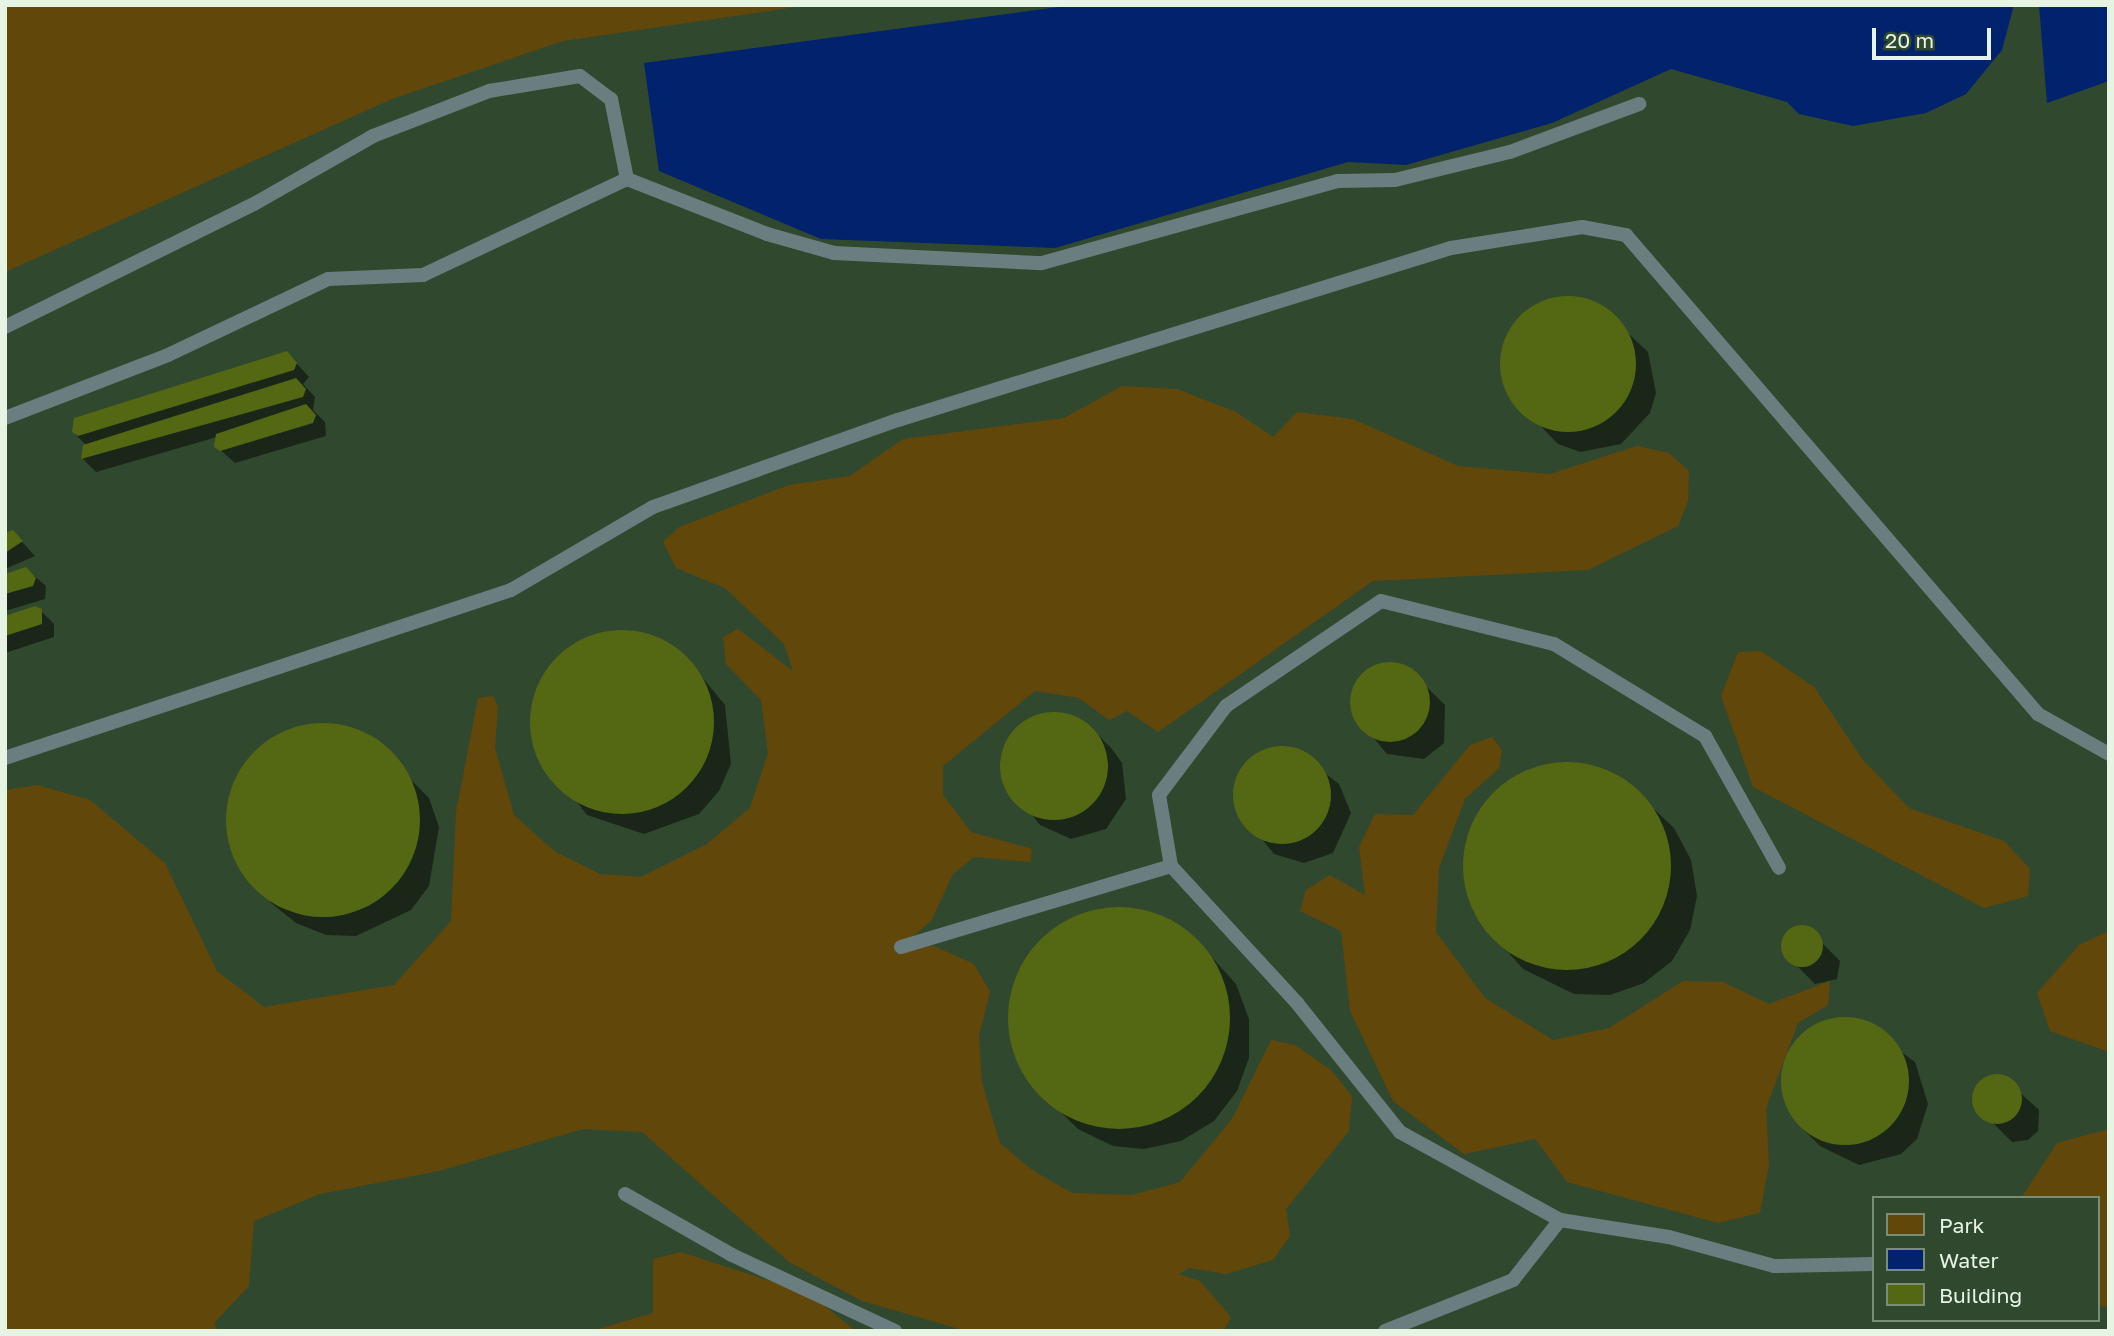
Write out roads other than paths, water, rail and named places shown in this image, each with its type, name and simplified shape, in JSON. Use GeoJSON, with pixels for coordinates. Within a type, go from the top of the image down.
{"type":"FeatureCollection","features":[{"type":"Feature","properties":{"kind":"lane"},"geometry":{"type":"LineString","coordinates":[[5,327],[254,204],[373,136],[489,91],[580,76],[611,99],[627,179]]}},
{"type":"Feature","properties":{"kind":"lane"},"geometry":{"type":"LineString","coordinates":[[5,418],[168,355],[328,279],[423,275],[627,179],[767,234],[834,253],[1042,263],[1338,180],[1395,180],[1510,152],[1639,104]]}},
{"type":"Feature","properties":{"kind":"lane"},"geometry":{"type":"LineString","coordinates":[[5,758],[511,590],[653,507],[898,420],[1451,248],[1582,227],[1626,235],[2038,714],[2109,754]]}},
{"type":"Feature","properties":{"kind":"lane"},"geometry":{"type":"LineString","coordinates":[[1779,868],[1705,736],[1554,644],[1381,601],[1226,706],[1159,795],[1171,866],[1298,1004],[1400,1132],[1560,1220],[1669,1237],[1774,1266],[1872,1264]]}},
{"type":"Feature","properties":{"kind":"lane"},"geometry":{"type":"LineString","coordinates":[[901,947],[1171,866]]}},
{"type":"Feature","properties":{"kind":"lane"},"geometry":{"type":"LineString","coordinates":[[625,1194],[732,1255],[895,1331]]}},
{"type":"Feature","properties":{"kind":"lane"},"geometry":{"type":"LineString","coordinates":[[1385,1331],[1513,1280],[1560,1220]]}},
{"type":"Feature","properties":{"kind":"water"},"geometry":{"type":"Polygon","coordinates":[[[1074,5],[2014,5],[2002,50],[1966,94],[1926,113],[1853,126],[1799,114],[1787,102],[1671,69],[1552,123],[1406,165],[1348,162],[1055,248],[821,239],[659,171],[644,63],[1074,5]]]}},
{"type":"Feature","properties":{"kind":"water"},"geometry":{"type":"Polygon","coordinates":[[[2039,5],[2109,5],[2109,81],[2047,103],[2039,5]]]}}]}
